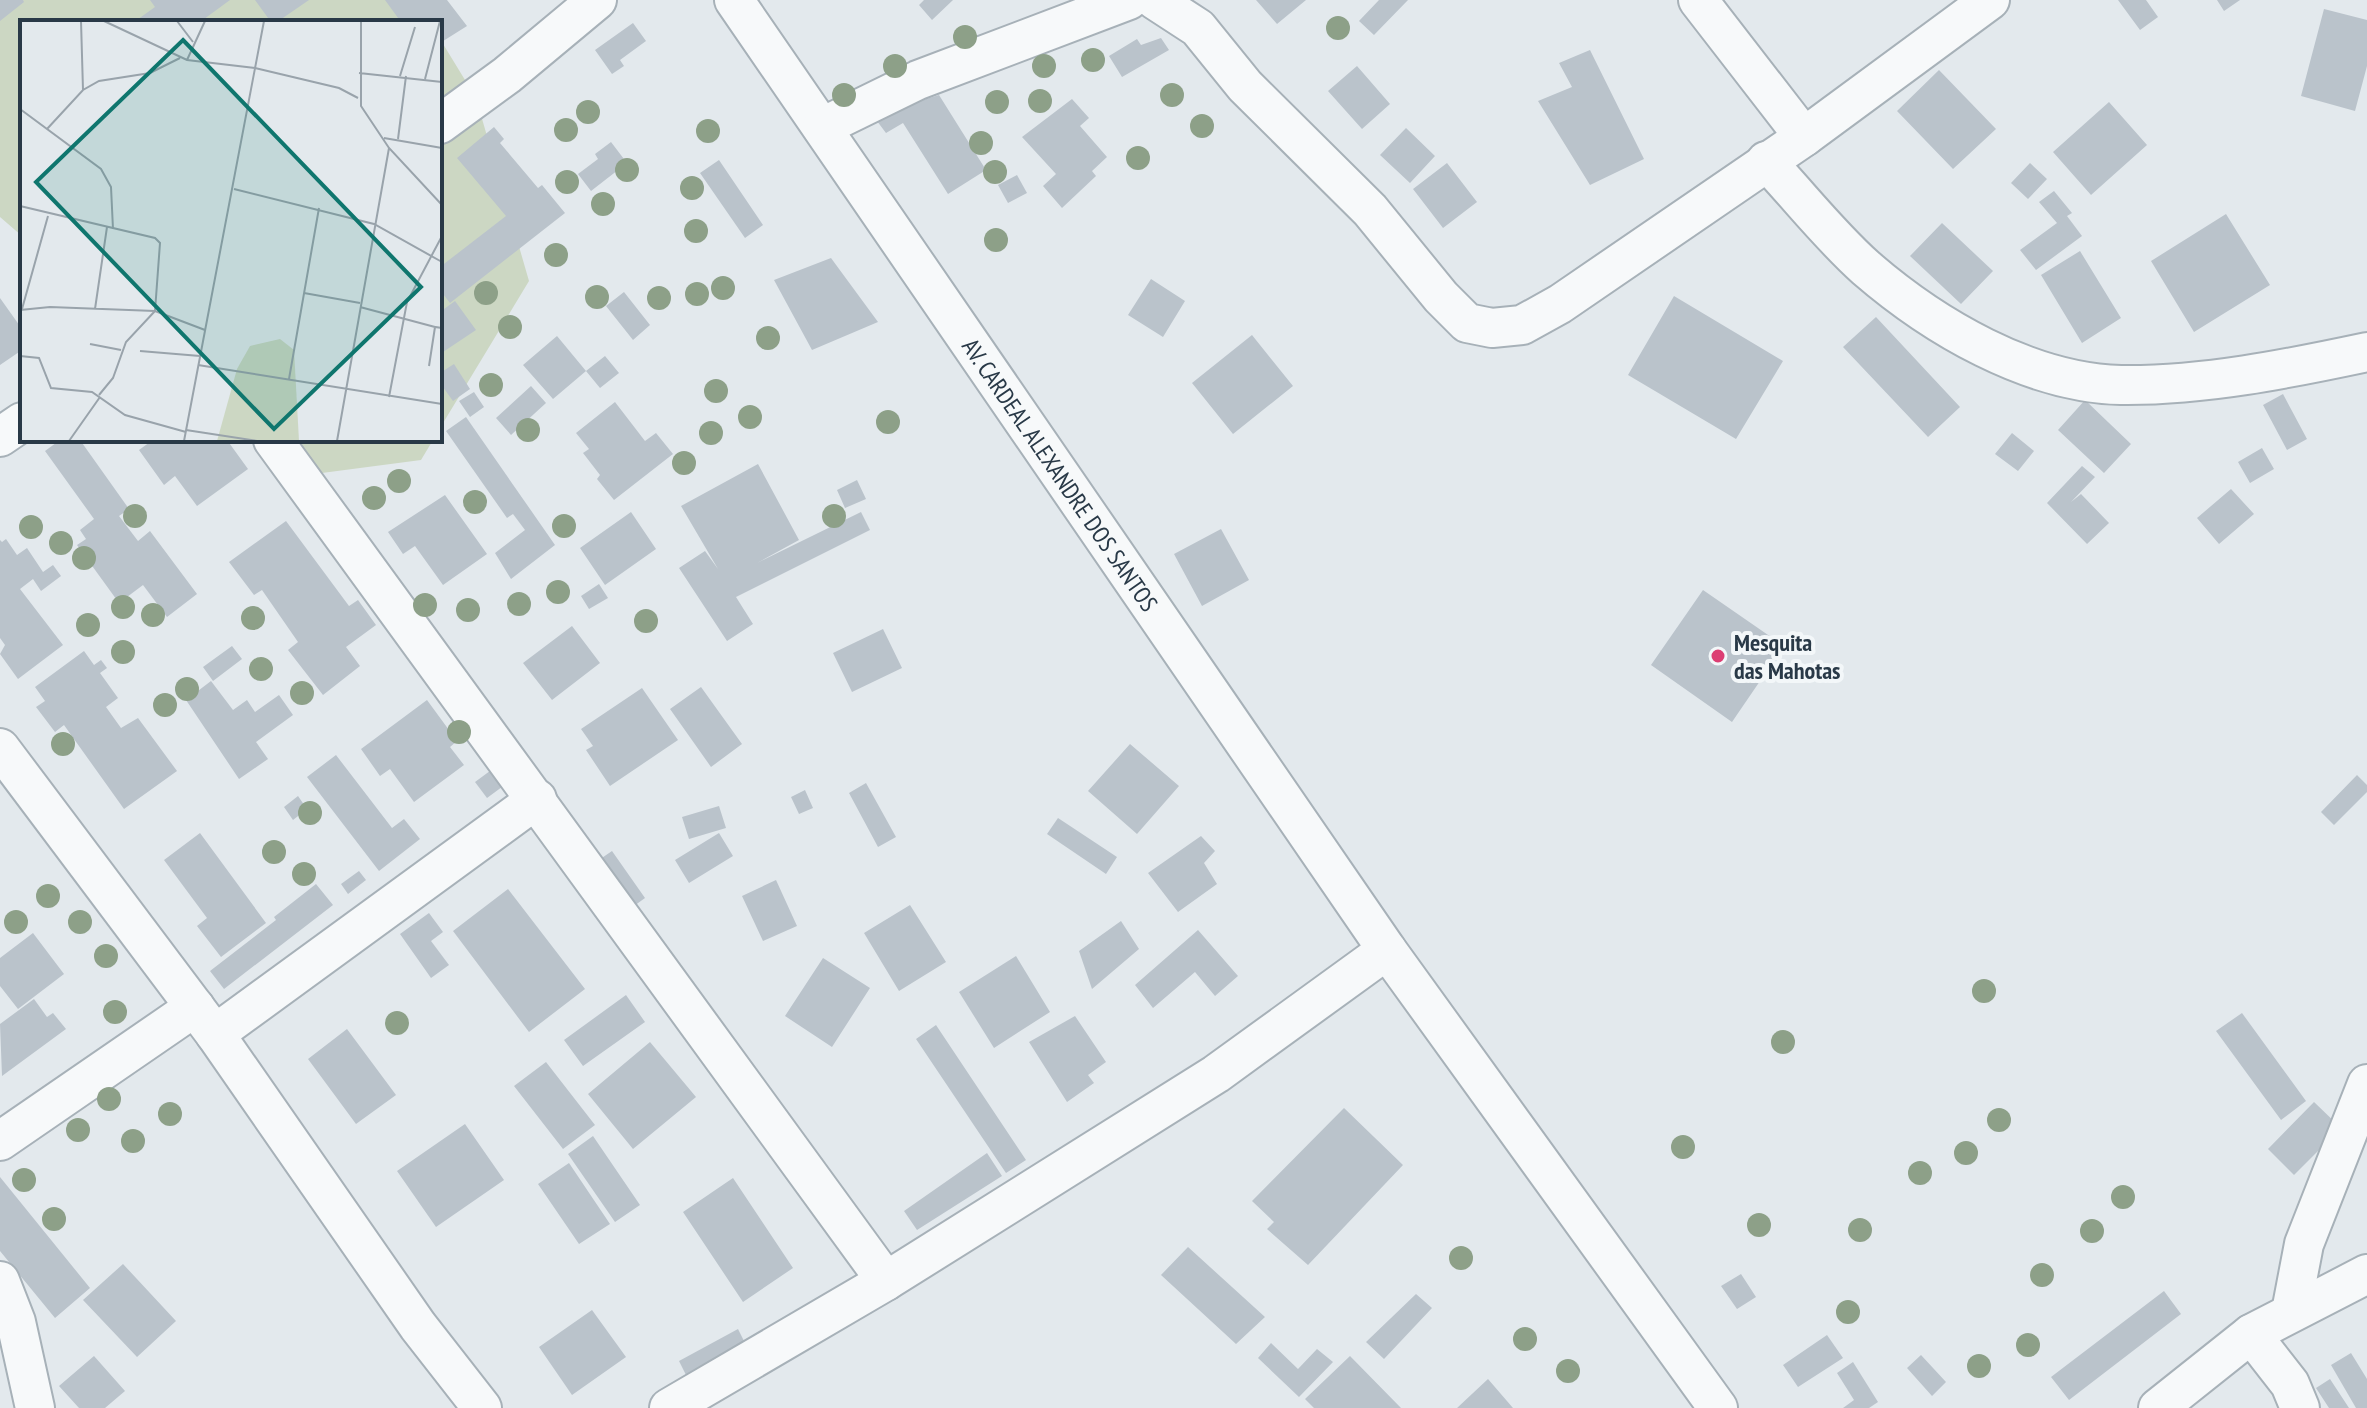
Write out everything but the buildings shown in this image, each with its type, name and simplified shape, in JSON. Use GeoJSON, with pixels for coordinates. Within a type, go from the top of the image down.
{"type":"FeatureCollection","features":[{"type":"Feature","properties":{"kind":"street"},"geometry":{"type":"LineString","coordinates":[[442,123],[507,75],[597,0]]}},
{"type":"Feature","properties":{"kind":"street","name":"AV. CARDEAL ALEXANDRE DOS SANTOS"},"geometry":{"type":"LineString","coordinates":[[734,0],[1387,950],[1718,1408]]}},
{"type":"Feature","properties":{"kind":"street"},"geometry":{"type":"LineString","coordinates":[[822,127],[918,80],[1129,0]]}},
{"type":"Feature","properties":{"kind":"street"},"geometry":{"type":"LineString","coordinates":[[1155,0],[1198,28],[1245,86],[1370,210],[1441,297],[1467,323],[1492,328],[1522,325],[1560,304],[1804,137],[1990,0]]}},
{"type":"Feature","properties":{"kind":"street"},"geometry":{"type":"LineString","coordinates":[[1698,0],[1804,137]]}},
{"type":"Feature","properties":{"kind":"street"},"geometry":{"type":"LineString","coordinates":[[1766,161],[1864,266],[1914,305],[1982,349],[2062,375],[2118,385],[2173,382],[2285,370],[2367,352]]}},
{"type":"Feature","properties":{"kind":"street"},"geometry":{"type":"LineString","coordinates":[[0,437],[20,423]]}},
{"type":"Feature","properties":{"kind":"street"},"geometry":{"type":"LineString","coordinates":[[274,442],[886,1281]]}},
{"type":"Feature","properties":{"kind":"street"},"geometry":{"type":"LineString","coordinates":[[0,748],[205,1020],[418,1326],[482,1408]]}},
{"type":"Feature","properties":{"kind":"street"},"geometry":{"type":"LineString","coordinates":[[0,1141],[205,1020],[537,799]]}},
{"type":"Feature","properties":{"kind":"street"},"geometry":{"type":"LineString","coordinates":[[669,1408],[886,1281],[1216,1074],[1387,950]]}},
{"type":"Feature","properties":{"kind":"street"},"geometry":{"type":"LineString","coordinates":[[2291,1312],[2304,1244],[2367,1084]]}},
{"type":"Feature","properties":{"kind":"street"},"geometry":{"type":"LineString","coordinates":[[2158,1408],[2251,1334],[2367,1274]]}},
{"type":"Feature","properties":{"kind":"street"},"geometry":{"type":"LineString","coordinates":[[0,1281],[16,1322],[35,1408]]}},
{"type":"Feature","properties":{"kind":"street"},"geometry":{"type":"LineString","coordinates":[[2251,1334],[2290,1384],[2300,1408]]}},
{"type":"Feature","properties":{"kind":"green space"},"geometry":{"type":"Polygon","coordinates":[[[0,0],[417,0],[429,20],[20,20],[20,234],[0,217],[0,0]]]}},
{"type":"Feature","properties":{"kind":"green space"},"geometry":{"type":"Polygon","coordinates":[[[442,42],[476,98],[529,281],[442,425],[442,42]]]}},
{"type":"Feature","properties":{"kind":"green space"},"geometry":{"type":"Polygon","coordinates":[[[260,442],[432,442],[421,460],[299,476],[260,442]]]}},
{"type":"Feature","properties":{"kind":"place","name":"Mesquita das Mahotas"},"geometry":{"type":"Point","coordinates":[1718,656]}}]}
